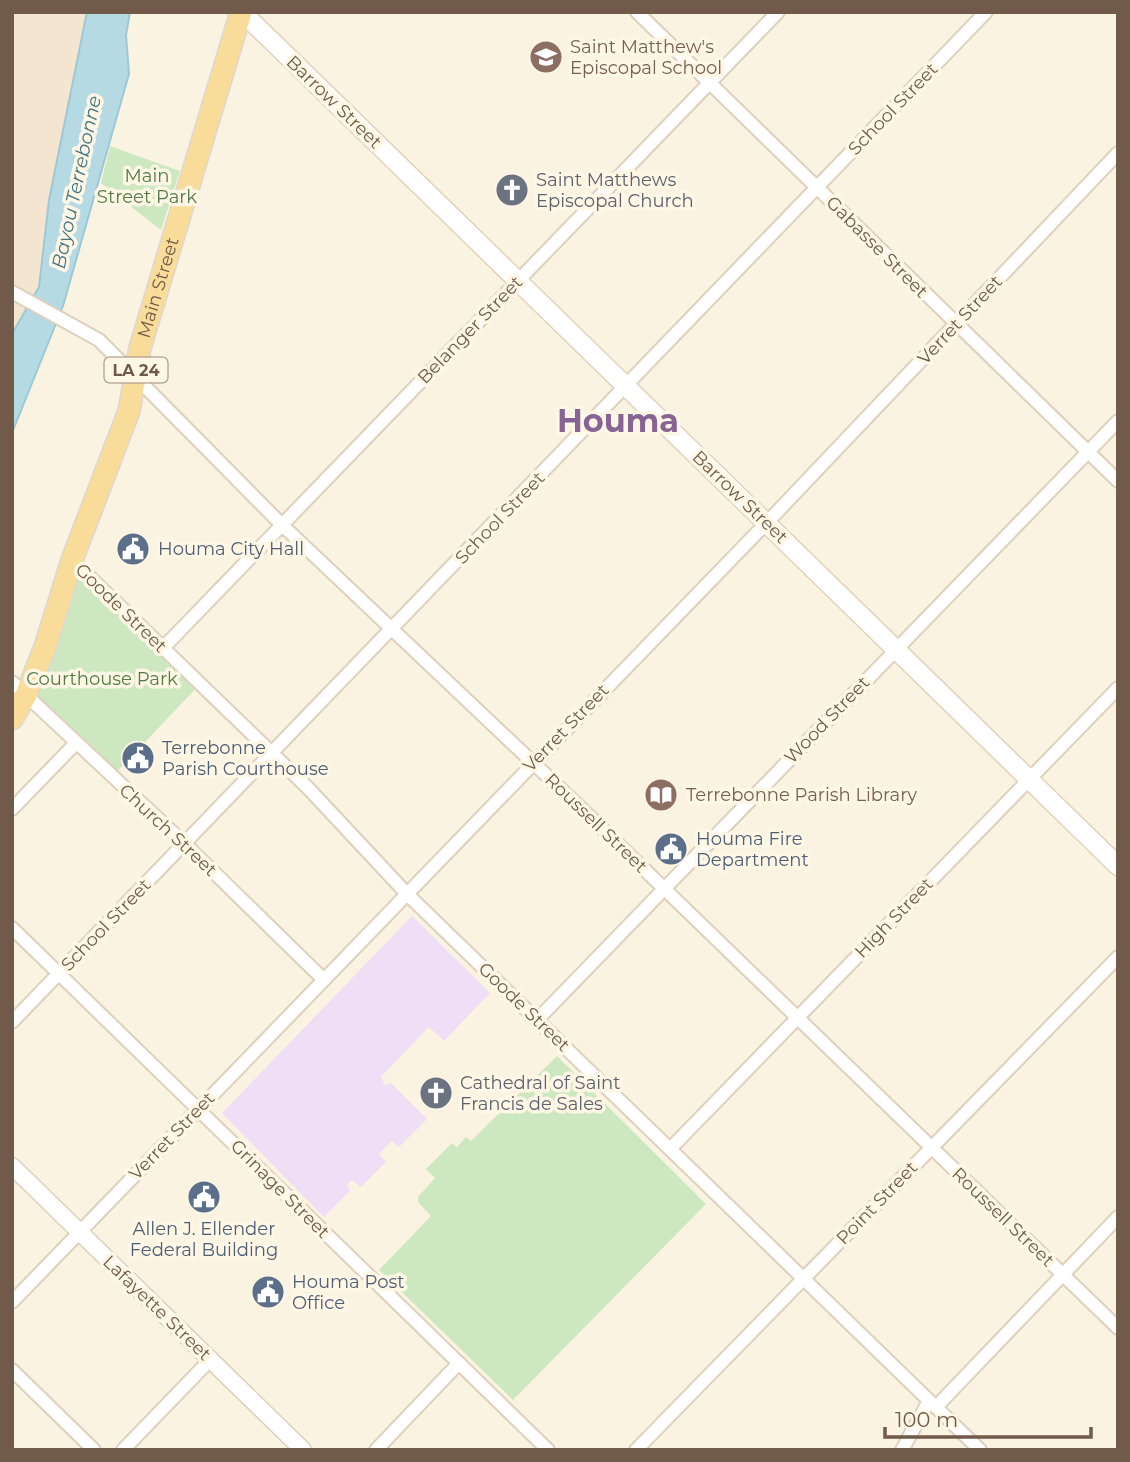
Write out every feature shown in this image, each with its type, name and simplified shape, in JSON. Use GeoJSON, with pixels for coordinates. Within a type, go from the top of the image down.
{"type":"FeatureCollection","features":[{"type":"Feature","properties":{"kind":"main road","name":"Barrow Street"},"geometry":{"type":"LineString","coordinates":[[242,12],[1118,866]]}},
{"type":"Feature","properties":{"kind":"main road","name":"Main Street"},"geometry":{"type":"LineString","coordinates":[[12,719],[19,689],[45,647],[72,560],[130,411],[135,374],[242,12]]}},
{"type":"Feature","properties":{"kind":"street","name":"Gabasse Street"},"geometry":{"type":"LineString","coordinates":[[637,12],[956,326],[1118,481]]}},
{"type":"Feature","properties":{"kind":"street","name":"Belanger Street"},"geometry":{"type":"LineString","coordinates":[[163,649],[708,81],[778,12]]}},
{"type":"Feature","properties":{"kind":"street","name":"School Street"},"geometry":{"type":"LineString","coordinates":[[12,1022],[986,12]]}},
{"type":"Feature","properties":{"kind":"street","name":"Verret Street"},"geometry":{"type":"LineString","coordinates":[[12,1302],[532,762],[767,523],[1118,153]]}},
{"type":"Feature","properties":{"kind":"street","name":"Roussell Street"},"geometry":{"type":"LineString","coordinates":[[15,294],[99,340],[281,524],[798,1017],[1118,1328]]}},
{"type":"Feature","properties":{"kind":"street","name":"Wood Street"},"geometry":{"type":"LineString","coordinates":[[537,1020],[1118,421]]}},
{"type":"Feature","properties":{"kind":"street","name":"Goode Street"},"geometry":{"type":"LineString","coordinates":[[72,560],[271,753],[407,894],[980,1450]]}},
{"type":"Feature","properties":{"kind":"street","name":"High Street"},"geometry":{"type":"LineString","coordinates":[[670,1149],[1118,688]]}},
{"type":"Feature","properties":{"kind":"street","name":"Church Street"},"geometry":{"type":"LineString","coordinates":[[19,689],[185,844],[323,979]]}},
{"type":"Feature","properties":{"kind":"street"},"geometry":{"type":"LineString","coordinates":[[12,809],[76,743]]}},
{"type":"Feature","properties":{"kind":"street","name":"Grinage Street"},"geometry":{"type":"LineString","coordinates":[[12,928],[548,1450]]}},
{"type":"Feature","properties":{"kind":"street","name":"Point Street"},"geometry":{"type":"LineString","coordinates":[[636,1450],[1118,957]]}},
{"type":"Feature","properties":{"kind":"street","name":"Lafayette Street"},"geometry":{"type":"LineString","coordinates":[[12,1166],[303,1450]]}},
{"type":"Feature","properties":{"kind":"street"},"geometry":{"type":"LineString","coordinates":[[902,1450],[932,1404],[1118,1217]]}},
{"type":"Feature","properties":{"kind":"street"},"geometry":{"type":"LineString","coordinates":[[123,1450],[210,1360]]}},
{"type":"Feature","properties":{"kind":"street"},"geometry":{"type":"LineString","coordinates":[[376,1450],[459,1363]]}},
{"type":"Feature","properties":{"kind":"street"},"geometry":{"type":"LineString","coordinates":[[12,1370],[94,1450]]}},
{"type":"Feature","properties":{"kind":"shaded area"},"geometry":{"type":"Polygon","coordinates":[[[12,12],[87,12],[49,200],[39,287],[12,334],[12,12]]]}},
{"type":"Feature","properties":{"kind":"shaded area"},"geometry":{"type":"Polygon","coordinates":[[[412,916],[490,993],[444,1041],[429,1027],[381,1077],[385,1085],[391,1083],[427,1119],[399,1147],[392,1141],[379,1154],[386,1162],[361,1187],[352,1180],[347,1185],[350,1191],[324,1217],[222,1113],[412,916]]]}},
{"type":"Feature","properties":{"kind":"green space","name":"Main Street Park"},"geometry":{"type":"Polygon","coordinates":[[[110,146],[180,171],[161,230],[101,183],[110,146]]]}},
{"type":"Feature","properties":{"kind":"green space","name":"Courthouse Park"},"geometry":{"type":"Polygon","coordinates":[[[72,560],[200,684],[112,777],[26,695],[72,560]]]}},
{"type":"Feature","properties":{"kind":"green space"},"geometry":{"type":"Polygon","coordinates":[[[557,1056],[706,1204],[513,1400],[379,1270],[431,1216],[418,1202],[418,1197],[435,1178],[426,1169],[452,1143],[457,1147],[466,1137],[471,1141],[557,1056]]]}},
{"type":"Feature","properties":{"kind":"water","name":"Bayou Terrebonne"},"geometry":{"type":"Polygon","coordinates":[[[87,12],[130,12],[126,35],[129,74],[63,306],[12,433],[12,334],[39,287],[49,200],[87,12]]]}},
{"type":"Feature","properties":{"kind":"place","name":"Saint Matthew's Episcopal School"},"geometry":{"type":"Point","coordinates":[546,57]}},
{"type":"Feature","properties":{"kind":"place","name":"Saint Matthews Episcopal Church"},"geometry":{"type":"Point","coordinates":[512,190]}},
{"type":"Feature","properties":{"kind":"place","name":"Houma City Hall"},"geometry":{"type":"Point","coordinates":[133,549]}},
{"type":"Feature","properties":{"kind":"place","name":"Terrebonne Parish Courthouse"},"geometry":{"type":"Point","coordinates":[138,758]}},
{"type":"Feature","properties":{"kind":"place","name":"Terrebonne Parish Library"},"geometry":{"type":"Point","coordinates":[661,795]}},
{"type":"Feature","properties":{"kind":"place","name":"Houma Fire Department"},"geometry":{"type":"Point","coordinates":[671,849]}},
{"type":"Feature","properties":{"kind":"place","name":"Cathedral of Saint Francis de Sales"},"geometry":{"type":"Point","coordinates":[436,1093]}},
{"type":"Feature","properties":{"kind":"place","name":"Allen J. Ellender Federal Building"},"geometry":{"type":"Point","coordinates":[204,1197]}},
{"type":"Feature","properties":{"kind":"place","name":"Houma Post Office"},"geometry":{"type":"Point","coordinates":[268,1292]}},
{"type":"Feature","properties":{"kind":"district","name":"Houma"},"geometry":{"type":"Point","coordinates":[618,421]}}]}
